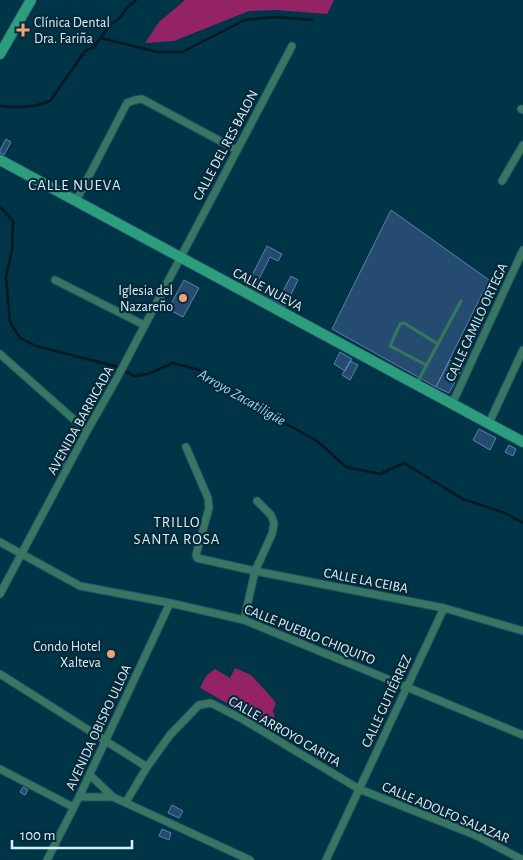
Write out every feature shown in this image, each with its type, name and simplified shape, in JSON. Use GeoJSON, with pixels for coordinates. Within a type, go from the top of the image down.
{"type":"FeatureCollection","features":[{"type":"Feature","properties":{"kind":"street"},"geometry":{"type":"LineString","coordinates":[[0,54],[31,0]]}},
{"type":"Feature","properties":{"kind":"street","name":"CALLE DEL RES BALON"},"geometry":{"type":"LineString","coordinates":[[180,257],[292,46]]}},
{"type":"Feature","properties":{"kind":"street"},"geometry":{"type":"LineString","coordinates":[[76,201],[127,103],[135,100],[142,99],[237,150]]}},
{"type":"Feature","properties":{"kind":"street"},"geometry":{"type":"LineString","coordinates":[[502,181],[523,145]]}},
{"type":"Feature","properties":{"kind":"street","name":"CALLE NUEVA"},"geometry":{"type":"LineString","coordinates":[[0,160],[523,442]]}},
{"type":"Feature","properties":{"kind":"street","name":"CALLE CAMILO ORTEGA"},"geometry":{"type":"LineString","coordinates":[[452,404],[523,250]]}},
{"type":"Feature","properties":{"kind":"street","name":"AVENIDA BARRICADA"},"geometry":{"type":"LineString","coordinates":[[0,594],[180,257]]}},
{"type":"Feature","properties":{"kind":"street"},"geometry":{"type":"LineString","coordinates":[[55,280],[144,325]]}},
{"type":"Feature","properties":{"kind":"street"},"geometry":{"type":"LineString","coordinates":[[489,423],[523,350]]}},
{"type":"Feature","properties":{"kind":"street"},"geometry":{"type":"LineString","coordinates":[[0,354],[87,431]]}},
{"type":"Feature","properties":{"kind":"street","name":"CALLE LA CEIBA"},"geometry":{"type":"LineString","coordinates":[[186,447],[208,498],[209,508],[196,555],[197,558],[255,572],[444,608],[523,630]]}},
{"type":"Feature","properties":{"kind":"street"},"geometry":{"type":"LineString","coordinates":[[244,620],[255,572],[272,534],[274,523],[271,516],[256,501]]}},
{"type":"Feature","properties":{"kind":"street","name":"CALLE PUEBLO CHIQUITO"},"geometry":{"type":"LineString","coordinates":[[0,542],[80,586],[170,603],[244,620],[523,735]]}},
{"type":"Feature","properties":{"kind":"street","name":"AVENIDA OBISPO ULLOA"},"geometry":{"type":"LineString","coordinates":[[47,860],[90,775],[170,603]]}},
{"type":"Feature","properties":{"kind":"street","name":"CALLE GUTIÉRREZ"},"geometry":{"type":"LineString","coordinates":[[326,860],[444,608]]}},
{"type":"Feature","properties":{"kind":"street"},"geometry":{"type":"LineString","coordinates":[[0,674],[146,767]]}},
{"type":"Feature","properties":{"kind":"street","name":"CALLE ARROYO CARITA"},"geometry":{"type":"LineString","coordinates":[[126,802],[146,767],[170,735],[199,705],[211,703],[244,720],[359,789]]}},
{"type":"Feature","properties":{"kind":"street"},"geometry":{"type":"LineString","coordinates":[[0,769],[73,807]]}},
{"type":"Feature","properties":{"kind":"street"},"geometry":{"type":"LineString","coordinates":[[90,775],[113,797]]}},
{"type":"Feature","properties":{"kind":"street","name":"CALLE ADOLFO SALAZAR"},"geometry":{"type":"LineString","coordinates":[[359,789],[475,836],[523,860]]}},
{"type":"Feature","properties":{"kind":"street"},"geometry":{"type":"LineString","coordinates":[[79,797],[113,797],[250,860]]}},
{"type":"Feature","properties":{"kind":"lane"},"geometry":{"type":"LineString","coordinates":[[416,384],[460,301]]}},
{"type":"Feature","properties":{"kind":"lane"},"geometry":{"type":"LineString","coordinates":[[426,365],[390,346],[400,324],[404,324],[438,344]]}},
{"type":"Feature","properties":{"kind":"shaded area"},"geometry":{"type":"Polygon","coordinates":[[[185,0],[334,0],[327,14],[277,10],[249,11],[174,41],[145,43],[159,22],[185,0]]]}},
{"type":"Feature","properties":{"kind":"shaded area"},"geometry":{"type":"Polygon","coordinates":[[[235,668],[251,675],[273,699],[276,704],[273,710],[276,724],[273,729],[200,688],[206,676],[215,669],[230,678],[235,668]]]}},
{"type":"Feature","properties":{"kind":"building"},"geometry":{"type":"Polygon","coordinates":[[[6,139],[11,142],[4,155],[0,153],[0,150],[6,139]]]}},
{"type":"Feature","properties":{"kind":"building"},"geometry":{"type":"Polygon","coordinates":[[[391,210],[489,280],[436,387],[332,329],[391,210]]]}},
{"type":"Feature","properties":{"kind":"building"},"geometry":{"type":"Polygon","coordinates":[[[267,246],[282,254],[278,261],[270,257],[257,283],[281,295],[291,276],[298,280],[285,307],[246,287],[267,246]]]}},
{"type":"Feature","properties":{"kind":"building","name":"Iglesia del Nazareño"},"geometry":{"type":"Polygon","coordinates":[[[184,280],[199,288],[183,317],[168,309],[184,280]]]}},
{"type":"Feature","properties":{"kind":"building"},"geometry":{"type":"Polygon","coordinates":[[[340,352],[352,359],[345,371],[334,364],[340,352]]]}},
{"type":"Feature","properties":{"kind":"building"},"geometry":{"type":"Polygon","coordinates":[[[450,360],[463,367],[449,393],[436,387],[450,360]]]}},
{"type":"Feature","properties":{"kind":"building"},"geometry":{"type":"Polygon","coordinates":[[[350,361],[358,365],[350,380],[342,375],[350,361]]]}},
{"type":"Feature","properties":{"kind":"building"},"geometry":{"type":"Polygon","coordinates":[[[479,429],[496,438],[490,450],[473,440],[479,429]]]}},
{"type":"Feature","properties":{"kind":"building"},"geometry":{"type":"Polygon","coordinates":[[[509,445],[516,449],[513,456],[505,452],[509,445]]]}},
{"type":"Feature","properties":{"kind":"building"},"geometry":{"type":"Polygon","coordinates":[[[57,456],[66,461],[63,467],[53,461],[57,456]]]}},
{"type":"Feature","properties":{"kind":"building"},"geometry":{"type":"Polygon","coordinates":[[[23,787],[28,790],[25,795],[20,792],[23,787]]]}},
{"type":"Feature","properties":{"kind":"building"},"geometry":{"type":"Polygon","coordinates":[[[172,805],[183,811],[179,818],[168,813],[172,805]]]}},
{"type":"Feature","properties":{"kind":"building"},"geometry":{"type":"Polygon","coordinates":[[[162,829],[171,833],[169,840],[159,836],[162,829]]]}},
{"type":"Feature","properties":{"kind":"waterway"},"geometry":{"type":"LineString","coordinates":[[0,106],[26,107],[50,101],[85,51],[94,47],[110,25],[119,19],[136,0]]}},
{"type":"Feature","properties":{"kind":"waterway"},"geometry":{"type":"LineString","coordinates":[[101,38],[157,52],[182,52],[245,20],[276,17],[312,20]]}},
{"type":"Feature","properties":{"kind":"waterway","name":"Arroyo Zacatiligüe"},"geometry":{"type":"LineString","coordinates":[[0,207],[13,221],[12,250],[6,277],[10,322],[20,338],[36,346],[118,367],[134,376],[148,374],[173,363],[199,370],[212,380],[317,441],[346,467],[380,474],[404,463],[463,499],[505,513],[523,523]]}},
{"type":"Feature","properties":{"kind":"place","name":"Clínica Dental Dra. Fariña"},"geometry":{"type":"Point","coordinates":[23,30]}},
{"type":"Feature","properties":{"kind":"place","name":"Iglesia del Nazareño"},"geometry":{"type":"Point","coordinates":[183,298]}},
{"type":"Feature","properties":{"kind":"place","name":"Condo Hotel Xalteva"},"geometry":{"type":"Point","coordinates":[111,654]}},
{"type":"Feature","properties":{"kind":"district","name":"CALLE NUEVA"},"geometry":{"type":"Point","coordinates":[75,185]}},
{"type":"Feature","properties":{"kind":"district","name":"TRILLO SANTA ROSA"},"geometry":{"type":"Point","coordinates":[177,530]}}]}
